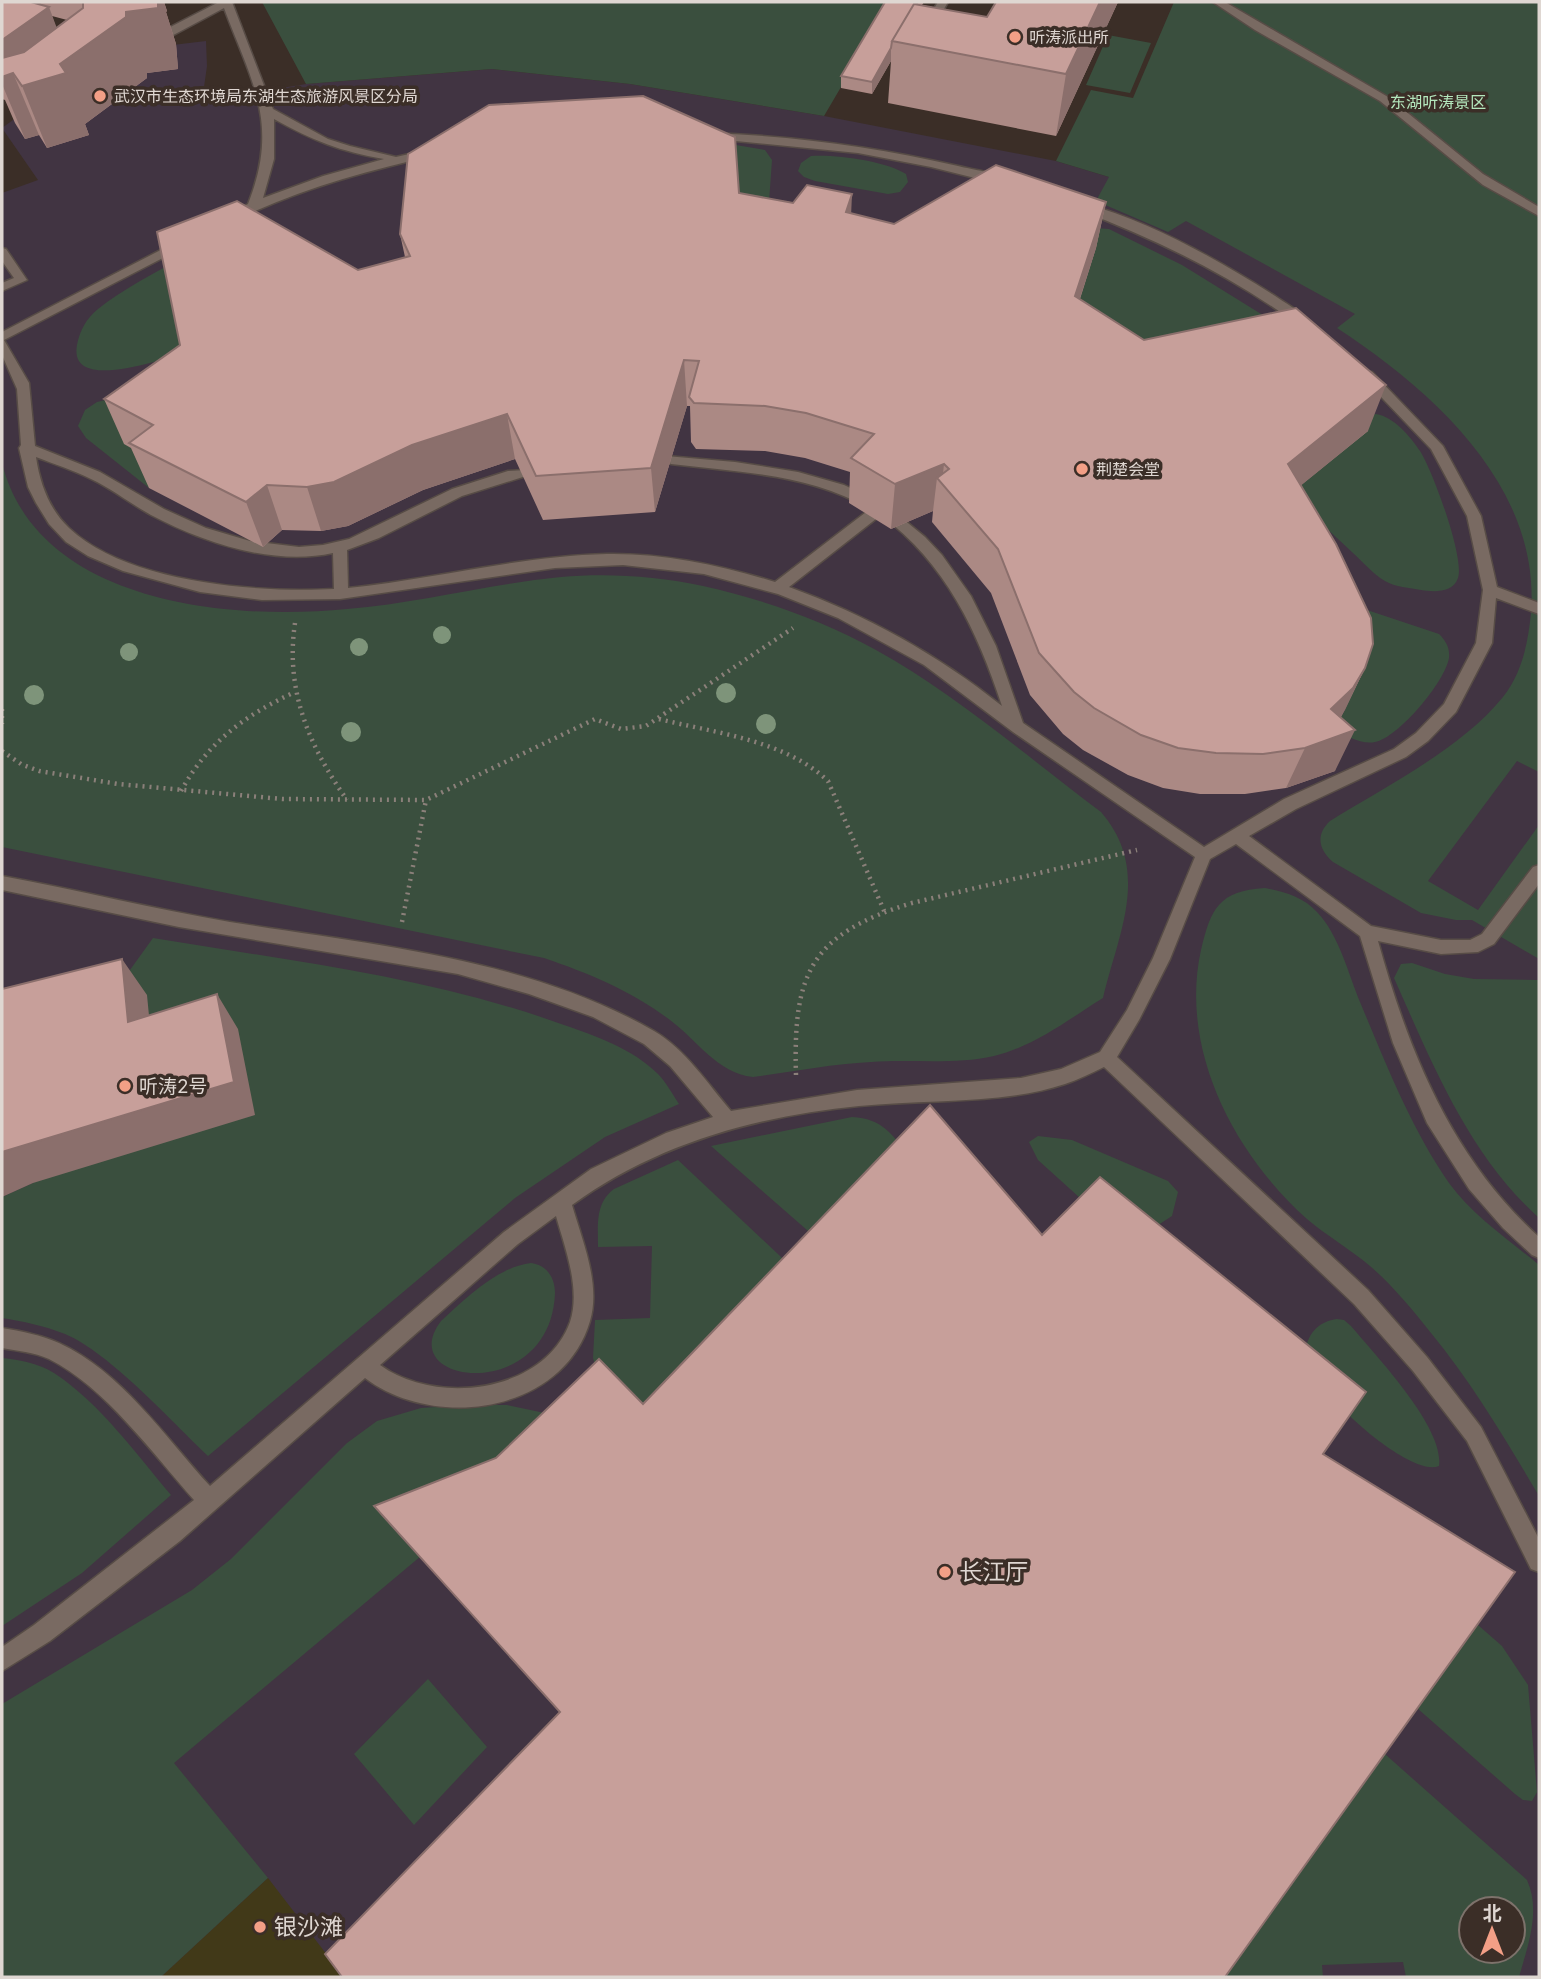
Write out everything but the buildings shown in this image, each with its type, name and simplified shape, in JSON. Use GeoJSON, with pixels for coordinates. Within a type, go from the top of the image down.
{"type":"FeatureCollection","features":[{"type":"Feature","properties":{"kind":"lane"},"geometry":{"type":"LineString","coordinates":[[135,42],[160,38],[227,2],[268,111],[271,146],[267,173],[254,205]]}},
{"type":"Feature","properties":{"kind":"lane"},"geometry":{"type":"LineString","coordinates":[[920,42],[943,2]]}},
{"type":"Feature","properties":{"kind":"lane"},"geometry":{"type":"LineString","coordinates":[[1218,2],[1247,22],[1382,98],[1408,116],[1469,169],[1539,212]]}},
{"type":"Feature","properties":{"kind":"lane"},"geometry":{"type":"LineString","coordinates":[[268,111],[324,141],[347,149],[400,159]]}},
{"type":"Feature","properties":{"kind":"lane"},"geometry":{"type":"LineString","coordinates":[[697,135],[803,142],[863,151],[936,165],[1017,186]]}},
{"type":"Feature","properties":{"kind":"lane"},"geometry":{"type":"LineString","coordinates":[[219,223],[254,205],[330,176],[453,149]]}},
{"type":"Feature","properties":{"kind":"lane"},"geometry":{"type":"LineString","coordinates":[[1063,200],[1159,240],[1238,279],[1320,334]]}},
{"type":"Feature","properties":{"kind":"lane"},"geometry":{"type":"LineString","coordinates":[[2,337],[196,236]]}},
{"type":"Feature","properties":{"kind":"lane"},"geometry":{"type":"LineString","coordinates":[[2,252],[21,280],[2,287]]}},
{"type":"Feature","properties":{"kind":"lane"},"geometry":{"type":"LineString","coordinates":[[2,344],[23,385],[30,476],[42,502],[56,523],[91,551],[119,564],[186,583],[253,593],[304,596],[594,559],[671,563],[719,572],[777,588],[850,616],[956,679],[1016,725],[1204,855]]}},
{"type":"Feature","properties":{"kind":"lane"},"geometry":{"type":"LineString","coordinates":[[2,1660],[42,1633],[209,1501],[511,1238],[598,1175],[673,1139],[727,1120],[857,1098],[1021,1086],[1063,1077],[1105,1058],[1133,1015],[1161,959],[1204,855],[1290,804],[1376,766],[1422,737],[1450,708],[1474,667],[1484,643],[1490,590],[1474,516],[1447,463],[1423,430],[1356,364]]}},
{"type":"Feature","properties":{"kind":"lane"},"geometry":{"type":"LineString","coordinates":[[26,448],[96,476],[160,514],[229,541],[274,550],[340,548],[369,538],[422,508],[464,489],[521,473]]}},
{"type":"Feature","properties":{"kind":"lane"},"geometry":{"type":"LineString","coordinates":[[671,458],[798,477],[840,488],[881,508],[919,540],[946,571],[971,609],[995,663],[1016,725]]}},
{"type":"Feature","properties":{"kind":"lane"},"geometry":{"type":"LineString","coordinates":[[777,588],[881,508]]}},
{"type":"Feature","properties":{"kind":"lane"},"geometry":{"type":"LineString","coordinates":[[340,548],[341,593]]}},
{"type":"Feature","properties":{"kind":"lane"},"geometry":{"type":"LineString","coordinates":[[1490,590],[1539,609]]}},
{"type":"Feature","properties":{"kind":"lane"},"geometry":{"type":"LineString","coordinates":[[1235,835],[1367,932],[1441,947],[1458,948],[1480,944],[1488,939],[1539,872]]}},
{"type":"Feature","properties":{"kind":"lane"},"geometry":{"type":"LineString","coordinates":[[2,883],[179,920],[458,967],[517,984],[599,1012],[650,1038],[682,1066],[727,1120]]}},
{"type":"Feature","properties":{"kind":"lane"},"geometry":{"type":"LineString","coordinates":[[1367,932],[1383,994],[1402,1048],[1443,1130],[1470,1175],[1499,1211],[1539,1249]]}},
{"type":"Feature","properties":{"kind":"lane"},"geometry":{"type":"LineString","coordinates":[[1105,1058],[1360,1297],[1420,1364],[1474,1434],[1539,1561]]}},
{"type":"Feature","properties":{"kind":"lane"},"geometry":{"type":"LineString","coordinates":[[365,1366],[393,1385],[412,1392],[453,1396],[506,1392],[542,1376],[573,1338],[583,1307],[576,1255],[562,1201]]}},
{"type":"Feature","properties":{"kind":"lane"},"geometry":{"type":"LineString","coordinates":[[2,1338],[54,1351],[88,1372],[122,1404],[209,1501]]}},
{"type":"Feature","properties":{"kind":"path"},"geometry":{"type":"LineString","coordinates":[[304,596],[291,640],[295,692],[318,758],[347,800]]}},
{"type":"Feature","properties":{"kind":"path"},"geometry":{"type":"LineString","coordinates":[[2,751],[21,764],[39,771],[181,791],[282,799],[426,800],[595,719],[629,730],[646,726],[826,606]]}},
{"type":"Feature","properties":{"kind":"path"},"geometry":{"type":"LineString","coordinates":[[181,791],[192,767],[206,749],[225,732],[266,705],[295,692]]}},
{"type":"Feature","properties":{"kind":"path"},"geometry":{"type":"LineString","coordinates":[[2,709],[2,724]]}},
{"type":"Feature","properties":{"kind":"path"},"geometry":{"type":"LineString","coordinates":[[658,719],[784,754],[820,770],[828,781],[885,913]]}},
{"type":"Feature","properties":{"kind":"path"},"geometry":{"type":"LineString","coordinates":[[395,956],[426,800]]}},
{"type":"Feature","properties":{"kind":"path"},"geometry":{"type":"LineString","coordinates":[[797,1107],[797,1009],[806,974],[832,943],[885,913],[1067,864],[1183,840]]}},
{"type":"Feature","properties":{"kind":"shaded area"},"geometry":{"type":"Polygon","coordinates":[[[206,41],[207,66],[202,101],[306,84],[492,69],[630,84],[824,116],[1056,161],[1109,177],[1539,238],[1539,1977],[2,1977],[2,193],[38,180],[2,128],[105,53],[206,41]]]}},
{"type":"Feature","properties":{"kind":"green space"},"geometry":{"type":"Polygon","coordinates":[[[262,2],[891,2],[824,116],[630,84],[492,69],[306,84],[262,2]]]}},
{"type":"Feature","properties":{"kind":"green space","name":"东湖听涛景区"},"geometry":{"type":"Polygon","coordinates":[[[1174,2],[1539,2],[1539,772],[1517,761],[1428,881],[1478,910],[1539,825],[1539,959],[1472,920],[1456,920],[1421,913],[1333,862],[1321,842],[1322,832],[1330,821],[1422,765],[1466,733],[1503,697],[1515,678],[1530,624],[1529,567],[1518,524],[1499,484],[1474,447],[1443,413],[1409,381],[1337,328],[1355,314],[1186,221],[1168,232],[1096,201],[1109,177],[1056,161],[1091,90],[1133,98],[1174,2]]]}},
{"type":"Feature","properties":{"kind":"green space"},"geometry":{"type":"Polygon","coordinates":[[[1108,35],[1151,43],[1130,93],[1086,85],[1108,35]]]}},
{"type":"Feature","properties":{"kind":"green space"},"geometry":{"type":"Polygon","coordinates":[[[647,142],[736,145],[765,150],[772,160],[766,244],[647,142]]]}},
{"type":"Feature","properties":{"kind":"green space"},"geometry":{"type":"Polygon","coordinates":[[[811,156],[846,157],[886,165],[906,174],[908,182],[900,192],[888,194],[815,181],[804,177],[798,171],[801,163],[811,156]]]}},
{"type":"Feature","properties":{"kind":"green space"},"geometry":{"type":"Polygon","coordinates":[[[1095,228],[1109,229],[1182,265],[1316,348],[1066,342],[1096,248],[1095,228]]]}},
{"type":"Feature","properties":{"kind":"green space"},"geometry":{"type":"Polygon","coordinates":[[[227,233],[189,352],[121,369],[87,368],[78,360],[77,345],[80,334],[98,309],[143,279],[227,233]]]}},
{"type":"Feature","properties":{"kind":"green space"},"geometry":{"type":"Polygon","coordinates":[[[194,379],[171,470],[149,488],[86,438],[78,426],[85,410],[97,402],[194,379]]]}},
{"type":"Feature","properties":{"kind":"green space"},"geometry":{"type":"Polygon","coordinates":[[[1376,414],[1389,419],[1406,433],[1420,451],[1432,476],[1457,552],[1458,578],[1448,589],[1426,591],[1385,581],[1290,494],[1367,431],[1368,416],[1376,414]]]}},
{"type":"Feature","properties":{"kind":"green space"},"geometry":{"type":"Polygon","coordinates":[[[2,463],[22,510],[54,547],[95,574],[143,593],[195,605],[248,611],[347,609],[561,577],[632,576],[686,583],[747,597],[813,620],[855,639],[934,686],[1101,812],[1116,834],[1125,857],[1128,880],[1122,927],[1103,998],[1038,1039],[994,1056],[948,1061],[856,1063],[753,1077],[740,1074],[718,1062],[670,1020],[640,1000],[593,977],[544,958],[2,847],[2,463]]]}},
{"type":"Feature","properties":{"kind":"green space"},"geometry":{"type":"Polygon","coordinates":[[[1364,609],[1439,634],[1447,645],[1449,654],[1439,681],[1419,708],[1396,731],[1370,743],[1333,730],[1345,710],[1364,609]]]}},
{"type":"Feature","properties":{"kind":"green space"},"geometry":{"type":"Polygon","coordinates":[[[1265,888],[1300,899],[1325,921],[1342,955],[1400,1095],[1435,1162],[1469,1206],[1539,1265],[1539,1496],[1474,1392],[1424,1324],[1378,1273],[1307,1219],[1281,1193],[1236,1131],[1218,1097],[1198,1025],[1196,987],[1201,950],[1209,923],[1220,904],[1237,893],[1265,888]]]}},
{"type":"Feature","properties":{"kind":"green space"},"geometry":{"type":"Polygon","coordinates":[[[153,938],[361,972],[464,994],[514,1008],[626,1050],[658,1074],[679,1104],[605,1137],[515,1198],[208,1456],[140,1389],[83,1343],[50,1329],[2,1318],[2,1197],[33,1183],[153,1057],[104,1006],[153,938]]]}},
{"type":"Feature","properties":{"kind":"green space"},"geometry":{"type":"Polygon","coordinates":[[[1412,963],[1445,974],[1474,979],[1539,980],[1539,1218],[1514,1193],[1492,1165],[1454,1106],[1438,1074],[1394,978],[1401,964],[1412,963]]]}},
{"type":"Feature","properties":{"kind":"green space"},"geometry":{"type":"Polygon","coordinates":[[[852,1117],[863,1118],[885,1128],[909,1155],[823,1244],[711,1146],[852,1117]]]}},
{"type":"Feature","properties":{"kind":"green space"},"geometry":{"type":"Polygon","coordinates":[[[1038,1136],[1072,1140],[1168,1181],[1178,1192],[1172,1216],[1155,1227],[1080,1198],[1038,1160],[1029,1142],[1038,1136]]]}},
{"type":"Feature","properties":{"kind":"green space"},"geometry":{"type":"Polygon","coordinates":[[[678,1160],[797,1272],[649,1427],[596,1368],[593,1358],[595,1320],[650,1318],[652,1246],[598,1247],[599,1215],[603,1201],[614,1189],[678,1160]]]}},
{"type":"Feature","properties":{"kind":"green space"},"geometry":{"type":"Polygon","coordinates":[[[531,1263],[542,1266],[549,1273],[554,1282],[555,1293],[547,1329],[529,1353],[504,1368],[478,1373],[454,1370],[438,1360],[432,1343],[441,1321],[494,1277],[531,1263]]]}},
{"type":"Feature","properties":{"kind":"green space"},"geometry":{"type":"Polygon","coordinates":[[[1337,1319],[1344,1320],[1351,1326],[1407,1393],[1431,1432],[1438,1450],[1439,1466],[1428,1467],[1400,1455],[1368,1433],[1343,1410],[1332,1395],[1306,1348],[1316,1328],[1337,1319]]]}},
{"type":"Feature","properties":{"kind":"green space"},"geometry":{"type":"Polygon","coordinates":[[[2,1358],[42,1367],[71,1385],[117,1430],[171,1495],[82,1573],[2,1626],[2,1358]]]}},
{"type":"Feature","properties":{"kind":"green space"},"geometry":{"type":"Polygon","coordinates":[[[507,1405],[554,1415],[421,1556],[174,1763],[268,1878],[161,1977],[2,1977],[2,1704],[192,1590],[231,1559],[347,1443],[377,1421],[421,1408],[507,1405]]]}},
{"type":"Feature","properties":{"kind":"green space"},"geometry":{"type":"Polygon","coordinates":[[[1462,1611],[1502,1646],[1528,1685],[1537,1792],[1532,1801],[1523,1800],[1515,1794],[1401,1694],[1462,1611]]]}},
{"type":"Feature","properties":{"kind":"green space"},"geometry":{"type":"Polygon","coordinates":[[[428,1679],[487,1747],[414,1825],[354,1754],[428,1679]]]}},
{"type":"Feature","properties":{"kind":"green space"},"geometry":{"type":"Polygon","coordinates":[[[1368,1739],[1527,1880],[1533,1904],[1532,1928],[1527,1949],[1527,1895],[1457,1895],[1457,1965],[1522,1965],[1519,1977],[1406,1977],[1403,1962],[1322,1965],[1323,1977],[1203,1977],[1368,1739]]]}},
{"type":"Feature","properties":{"kind":"sand","name":"银沙滩"},"geometry":{"type":"Polygon","coordinates":[[[268,1878],[344,1977],[161,1977],[268,1878]]]}},
{"type":"Feature","properties":{"kind":"place","name":"听涛派出所"},"geometry":{"type":"Point","coordinates":[1015,37]}},
{"type":"Feature","properties":{"kind":"place","name":"武汉市生态环境局东湖生态旅游风景区分局"},"geometry":{"type":"Point","coordinates":[100,96]}},
{"type":"Feature","properties":{"kind":"place","name":"荆楚会堂"},"geometry":{"type":"Point","coordinates":[1082,469]}},
{"type":"Feature","properties":{"kind":"place","name":"听涛2号"},"geometry":{"type":"Point","coordinates":[125,1086]}},
{"type":"Feature","properties":{"kind":"place","name":"长江厅"},"geometry":{"type":"Point","coordinates":[945,1572]}},
{"type":"Feature","properties":{"kind":"place","name":"银沙滩"},"geometry":{"type":"Point","coordinates":[260,1927]}}]}
